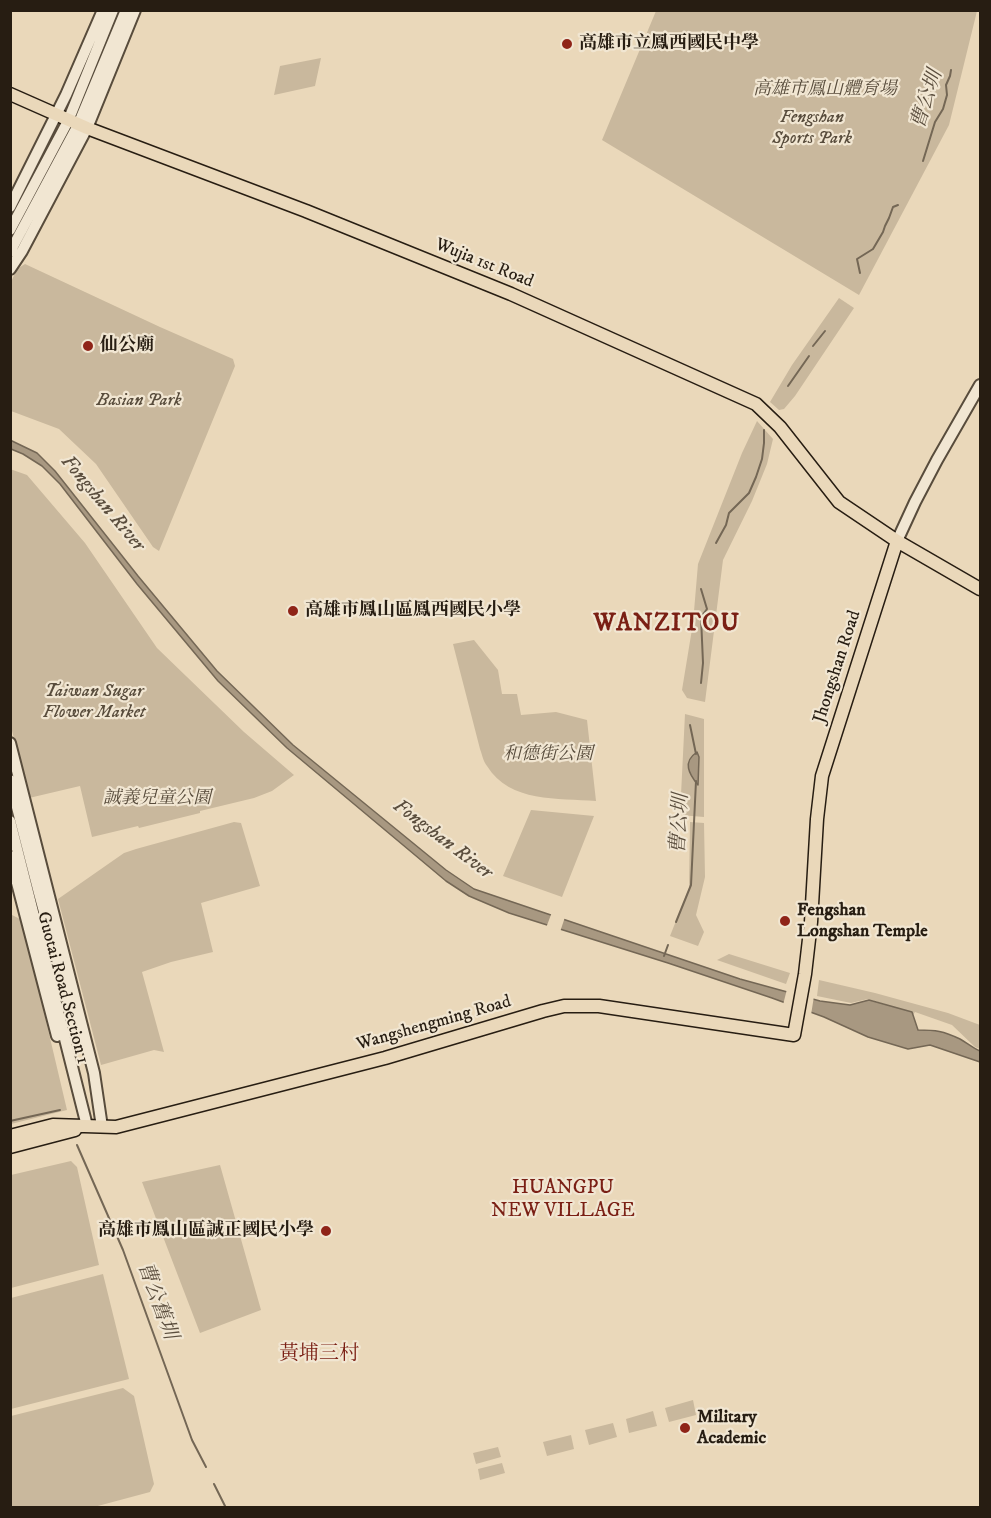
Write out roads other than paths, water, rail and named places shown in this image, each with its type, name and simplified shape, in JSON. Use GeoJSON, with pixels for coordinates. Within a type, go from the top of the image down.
{"type":"FeatureCollection","features":[{"type":"Feature","properties":{"kind":"main road","name":"Wujia 1st Road"},"geometry":{"type":"LineString","coordinates":[[10,94],[72,122],[328,219],[552,311],[756,404],[780,427],[839,502],[897,541],[981,589]]}},
{"type":"Feature","properties":{"kind":"main road","name":"Jhongshan Road"},"geometry":{"type":"LineString","coordinates":[[794,1035],[805,981],[822,776],[897,541]]}},
{"type":"Feature","properties":{"kind":"main road","name":"Wangshengming Road"},"geometry":{"type":"LineString","coordinates":[[10,1136],[53,1125],[121,1126],[386,1058],[564,1006],[599,1006],[794,1035]]}},
{"type":"Feature","properties":{"kind":"main road"},"geometry":{"type":"LineString","coordinates":[[10,1147],[87,1126]]}},
{"type":"Feature","properties":{"kind":"street"},"geometry":{"type":"LineString","coordinates":[[10,207],[72,122],[103,10]]}},
{"type":"Feature","properties":{"kind":"street"},"geometry":{"type":"LineString","coordinates":[[10,269],[22,251],[113,10]]}},
{"type":"Feature","properties":{"kind":"street"},"geometry":{"type":"LineString","coordinates":[[10,252],[126,10]]}},
{"type":"Feature","properties":{"kind":"street"},"geometry":{"type":"LineString","coordinates":[[10,230],[135,10]]}},
{"type":"Feature","properties":{"kind":"street","name":"Jhongshan Road"},"geometry":{"type":"LineString","coordinates":[[897,541],[937,460],[981,385]]}},
{"type":"Feature","properties":{"kind":"street","name":"Guotai Road Section 1"},"geometry":{"type":"LineString","coordinates":[[10,743],[56,938]]}},
{"type":"Feature","properties":{"kind":"street"},"geometry":{"type":"LineString","coordinates":[[10,780],[56,938],[102,1127]]}},
{"type":"Feature","properties":{"kind":"street"},"geometry":{"type":"LineString","coordinates":[[10,821],[87,1126]]}},
{"type":"Feature","properties":{"kind":"street","name":"Guotai Road Section 1"},"geometry":{"type":"LineString","coordinates":[[10,856],[76,1107],[87,1126]]}},
{"type":"Feature","properties":{"kind":"waterway","name":"曹公圳"},"geometry":{"type":"LineString","coordinates":[[923,161],[935,122],[943,109],[947,95],[946,85],[951,70]]}},
{"type":"Feature","properties":{"kind":"waterway","name":"曹公圳"},"geometry":{"type":"LineString","coordinates":[[860,273],[857,259],[873,249],[893,207],[898,205]]}},
{"type":"Feature","properties":{"kind":"waterway","name":"曹公圳"},"geometry":{"type":"LineString","coordinates":[[813,346],[825,331]]}},
{"type":"Feature","properties":{"kind":"waterway","name":"曹公圳"},"geometry":{"type":"LineString","coordinates":[[788,386],[809,356]]}},
{"type":"Feature","properties":{"kind":"waterway","name":"曹公圳"},"geometry":{"type":"LineString","coordinates":[[716,543],[726,525],[729,513],[749,493],[756,477],[762,459],[764,430]]}},
{"type":"Feature","properties":{"kind":"waterway","name":"曹公圳"},"geometry":{"type":"LineString","coordinates":[[701,589],[707,609],[701,617],[703,663],[701,683]]}},
{"type":"Feature","properties":{"kind":"waterway","name":"曹公圳"},"geometry":{"type":"LineString","coordinates":[[690,725],[696,754]]}},
{"type":"Feature","properties":{"kind":"waterway","name":"曹公圳"},"geometry":{"type":"LineString","coordinates":[[676,922],[691,885],[696,781]]}},
{"type":"Feature","properties":{"kind":"waterway","name":"曹公圳"},"geometry":{"type":"LineString","coordinates":[[664,956],[668,945]]}},
{"type":"Feature","properties":{"kind":"waterway","name":"曹公舊圳"},"geometry":{"type":"LineString","coordinates":[[10,1121],[60,1110]]}},
{"type":"Feature","properties":{"kind":"waterway","name":"曹公舊圳"},"geometry":{"type":"LineString","coordinates":[[77,1145],[123,1250],[192,1440],[206,1467]]}},
{"type":"Feature","properties":{"kind":"waterway","name":"曹公舊圳"},"geometry":{"type":"LineString","coordinates":[[214,1484],[226,1508]]}},
{"type":"Feature","properties":{"kind":"place","name":"高雄市立鳳西國民中學"},"geometry":{"type":"Point","coordinates":[567,44]}},
{"type":"Feature","properties":{"kind":"place","name":"仙公廟"},"geometry":{"type":"Point","coordinates":[88,346]}},
{"type":"Feature","properties":{"kind":"place","name":"高雄市鳳山區鳳西國民小學"},"geometry":{"type":"Point","coordinates":[293,611]}},
{"type":"Feature","properties":{"kind":"place","name":"Fengshan Longshan Temple"},"geometry":{"type":"Point","coordinates":[785,921]}},
{"type":"Feature","properties":{"kind":"place","name":"高雄市鳳山區誠正國民小學"},"geometry":{"type":"Point","coordinates":[326,1231]}},
{"type":"Feature","properties":{"kind":"place","name":"Military Academic"},"geometry":{"type":"Point","coordinates":[685,1428]}},
{"type":"Feature","properties":{"kind":"district","name":"WANZITOU"},"geometry":{"type":"Point","coordinates":[667,625]}},
{"type":"Feature","properties":{"kind":"district","name":"HUANGPU NEW VILLAGE"},"geometry":{"type":"Point","coordinates":[563,1200]}},
{"type":"Feature","properties":{"kind":"district","name":"黃埔三村"},"geometry":{"type":"Point","coordinates":[319,1355]}},
{"type":"Feature","properties":{"kind":"park label","name":"高雄市鳳山體育場"},"geometry":{"type":"Point","coordinates":[825,90]}},
{"type":"Feature","properties":{"kind":"park label","name":"Fengshan Sports Park"},"geometry":{"type":"Point","coordinates":[812,128]}},
{"type":"Feature","properties":{"kind":"park label","name":"Basian Park"},"geometry":{"type":"Point","coordinates":[139,401]}},
{"type":"Feature","properties":{"kind":"park label","name":"Taiwan Sugar Flower Market"},"geometry":{"type":"Point","coordinates":[94,702]}},
{"type":"Feature","properties":{"kind":"park label","name":"和德街公園"},"geometry":{"type":"Point","coordinates":[548,755]}},
{"type":"Feature","properties":{"kind":"park label","name":"誠義兒童公園"},"geometry":{"type":"Point","coordinates":[157,799]}},
{"type":"Feature","properties":{"kind":"water label","name":"Fongshan River"},"geometry":{"type":"Point","coordinates":[102,504]}},
{"type":"Feature","properties":{"kind":"water label","name":"Fongshan River"},"geometry":{"type":"Point","coordinates":[442,840]}}]}
